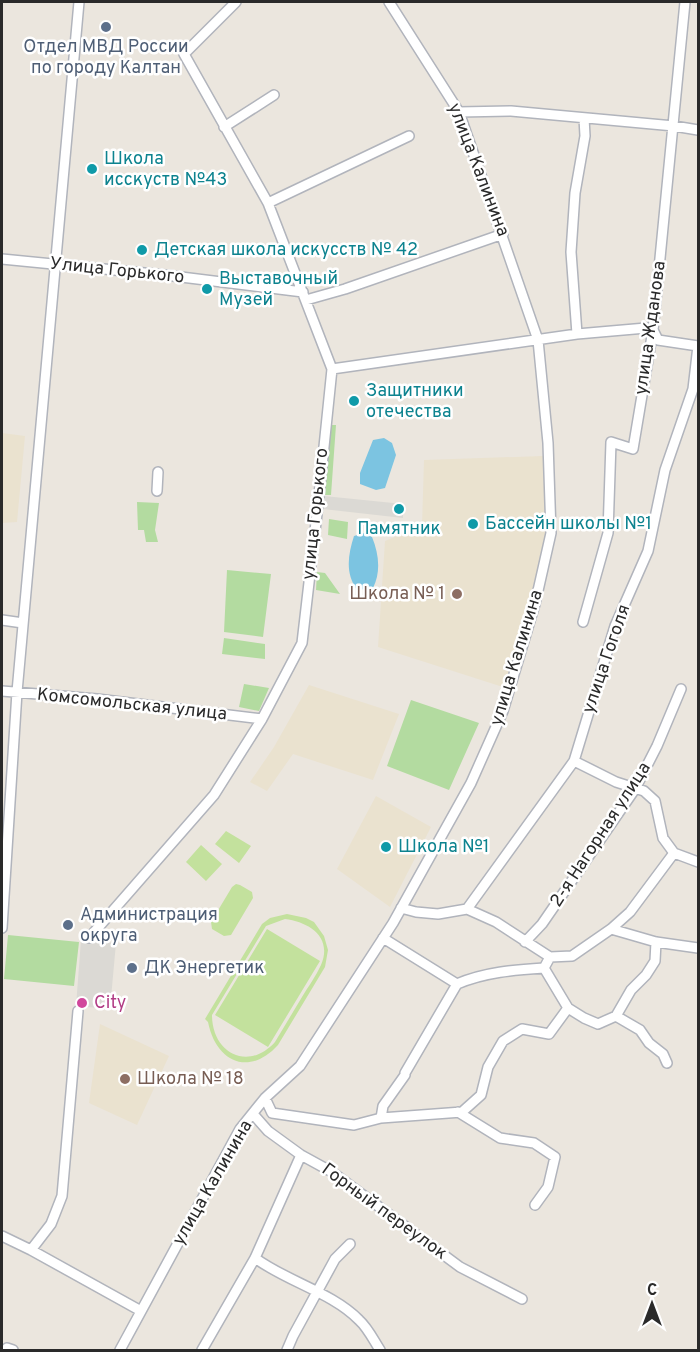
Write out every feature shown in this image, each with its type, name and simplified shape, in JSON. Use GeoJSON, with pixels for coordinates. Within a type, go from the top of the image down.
{"type":"FeatureCollection","features":[{"type":"Feature","properties":{"kind":"street"},"geometry":{"type":"LineString","coordinates":[[2,928],[17,692],[79,2]]}},
{"type":"Feature","properties":{"kind":"street","name":"улица Горького"},"geometry":{"type":"LineString","coordinates":[[89,938],[214,795],[262,719],[302,643],[332,369],[268,203],[184,54],[236,2]]}},
{"type":"Feature","properties":{"kind":"street","name":"улица Калинина"},"geometry":{"type":"LineString","coordinates":[[120,1350],[240,1129],[265,1098],[300,1066],[383,938],[471,783],[503,711],[535,604],[551,533],[548,443],[538,340],[459,112],[389,2]]}},
{"type":"Feature","properties":{"kind":"street","name":"улица Жданова"},"geometry":{"type":"LineString","coordinates":[[583,622],[608,533],[611,442],[633,449],[653,330],[685,2]]}},
{"type":"Feature","properties":{"kind":"street"},"geometry":{"type":"LineString","coordinates":[[224,127],[273,95]]}},
{"type":"Feature","properties":{"kind":"street"},"geometry":{"type":"LineString","coordinates":[[459,112],[511,111],[699,130]]}},
{"type":"Feature","properties":{"kind":"street"},"geometry":{"type":"LineString","coordinates":[[577,334],[571,252],[575,193],[585,136],[584,118]]}},
{"type":"Feature","properties":{"kind":"street"},"geometry":{"type":"LineString","coordinates":[[268,203],[410,136]]}},
{"type":"Feature","properties":{"kind":"street"},"geometry":{"type":"LineString","coordinates":[[304,296],[365,282],[503,234]]}},
{"type":"Feature","properties":{"kind":"street","name":"Улица Горького"},"geometry":{"type":"LineString","coordinates":[[2,259],[165,275],[304,296]]}},
{"type":"Feature","properties":{"kind":"street"},"geometry":{"type":"LineString","coordinates":[[332,369],[577,334],[645,328],[653,330],[658,340],[699,346]]}},
{"type":"Feature","properties":{"kind":"street","name":"улица Гоголя"},"geometry":{"type":"LineString","coordinates":[[467,909],[574,761],[615,626],[648,551],[665,470],[693,389],[699,346]]}},
{"type":"Feature","properties":{"kind":"street"},"geometry":{"type":"LineString","coordinates":[[157,491],[158,472]]}},
{"type":"Feature","properties":{"kind":"street"},"geometry":{"type":"LineString","coordinates":[[2,620],[23,623]]}},
{"type":"Feature","properties":{"kind":"street","name":"2-я Нагорная улица"},"geometry":{"type":"LineString","coordinates":[[525,942],[542,924],[635,789],[657,746],[681,689]]}},
{"type":"Feature","properties":{"kind":"street","name":"Комсомольская улица"},"geometry":{"type":"LineString","coordinates":[[2,691],[97,699],[262,719]]}},
{"type":"Feature","properties":{"kind":"street"},"geometry":{"type":"LineString","coordinates":[[574,761],[616,782],[644,791],[655,801],[663,838],[674,853],[699,862]]}},
{"type":"Feature","properties":{"kind":"street"},"geometry":{"type":"LineString","coordinates":[[401,908],[438,914],[467,909],[496,922],[550,957],[572,956],[611,929],[630,912],[674,853]]}},
{"type":"Feature","properties":{"kind":"street"},"geometry":{"type":"LineString","coordinates":[[611,929],[656,942],[699,948]]}},
{"type":"Feature","properties":{"kind":"street"},"geometry":{"type":"LineString","coordinates":[[383,938],[457,984]]}},
{"type":"Feature","properties":{"kind":"street"},"geometry":{"type":"LineString","coordinates":[[544,968],[568,1008],[598,1024],[616,1016],[631,990],[646,975],[655,961],[656,942]]}},
{"type":"Feature","properties":{"kind":"street"},"geometry":{"type":"LineString","coordinates":[[544,968],[550,957]]}},
{"type":"Feature","properties":{"kind":"street"},"geometry":{"type":"LineString","coordinates":[[381,1118],[383,1106],[405,1074],[457,984],[501,971],[544,968]]}},
{"type":"Feature","properties":{"kind":"street"},"geometry":{"type":"LineString","coordinates":[[265,1098],[272,1113],[354,1125],[381,1118],[462,1112],[481,1095],[488,1066],[503,1041],[522,1029],[549,1034],[568,1008]]}},
{"type":"Feature","properties":{"kind":"street"},"geometry":{"type":"LineString","coordinates":[[31,1250],[51,1224],[62,1196],[78,1011]]}},
{"type":"Feature","properties":{"kind":"street"},"geometry":{"type":"LineString","coordinates":[[616,1016],[640,1030],[649,1043],[663,1054],[667,1063]]}},
{"type":"Feature","properties":{"kind":"street"},"geometry":{"type":"LineString","coordinates":[[458,1112],[500,1138],[534,1143],[555,1157],[548,1187],[535,1205]]}},
{"type":"Feature","properties":{"kind":"street","name":"Горный переулок"},"geometry":{"type":"LineString","coordinates":[[253,1114],[268,1131],[301,1155],[332,1172],[460,1267],[522,1299]]}},
{"type":"Feature","properties":{"kind":"street"},"geometry":{"type":"LineString","coordinates":[[202,1350],[255,1258],[301,1155]]}},
{"type":"Feature","properties":{"kind":"street"},"geometry":{"type":"LineString","coordinates":[[2,1236],[141,1311]]}},
{"type":"Feature","properties":{"kind":"street"},"geometry":{"type":"LineString","coordinates":[[287,1350],[335,1259],[350,1244]]}},
{"type":"Feature","properties":{"kind":"street"},"geometry":{"type":"LineString","coordinates":[[255,1258],[268,1268],[341,1305],[360,1320],[380,1350]]}},
{"type":"Feature","properties":{"kind":"street"},"geometry":{"type":"LineString","coordinates":[[5,1350],[7,1347],[13,1350]]}},
{"type":"Feature","properties":{"kind":"shaded area"},"geometry":{"type":"Polygon","coordinates":[[[2,433],[25,436],[17,522],[2,523],[2,433]]]}},
{"type":"Feature","properties":{"kind":"shaded area","name":"Школа № 1"},"geometry":{"type":"Polygon","coordinates":[[[543,456],[547,540],[506,688],[378,647],[385,541],[422,526],[424,460],[543,456]]]}},
{"type":"Feature","properties":{"kind":"shaded area"},"geometry":{"type":"Polygon","coordinates":[[[324,496],[403,504],[403,518],[323,509],[324,496]]]}},
{"type":"Feature","properties":{"kind":"shaded area"},"geometry":{"type":"Polygon","coordinates":[[[309,685],[399,714],[373,780],[293,754],[267,791],[250,782],[274,747],[309,685]]]}},
{"type":"Feature","properties":{"kind":"shaded area","name":"Школа №1"},"geometry":{"type":"Polygon","coordinates":[[[376,796],[431,827],[390,907],[337,869],[376,796]]]}},
{"type":"Feature","properties":{"kind":"shaded area"},"geometry":{"type":"Polygon","coordinates":[[[81,940],[116,943],[110,1009],[76,1006],[81,940]]]}},
{"type":"Feature","properties":{"kind":"shaded area","name":"Школа № 18"},"geometry":{"type":"Polygon","coordinates":[[[100,1024],[169,1056],[137,1125],[89,1103],[100,1024]]]}},
{"type":"Feature","properties":{"kind":"green space"},"geometry":{"type":"Polygon","coordinates":[[[328,425],[336,425],[331,495],[323,495],[328,425]]]}},
{"type":"Feature","properties":{"kind":"green space"},"geometry":{"type":"Polygon","coordinates":[[[137,502],[159,503],[155,530],[158,542],[146,542],[144,530],[138,530],[137,502]]]}},
{"type":"Feature","properties":{"kind":"green space"},"geometry":{"type":"Polygon","coordinates":[[[329,519],[348,522],[347,539],[328,535],[329,519]]]}},
{"type":"Feature","properties":{"kind":"green space"},"geometry":{"type":"Polygon","coordinates":[[[227,570],[271,574],[263,637],[224,632],[227,570]]]}},
{"type":"Feature","properties":{"kind":"green space"},"geometry":{"type":"Polygon","coordinates":[[[317,572],[325,573],[340,594],[316,590],[317,572]]]}},
{"type":"Feature","properties":{"kind":"green space"},"geometry":{"type":"Polygon","coordinates":[[[224,638],[265,644],[265,659],[222,654],[224,638]]]}},
{"type":"Feature","properties":{"kind":"green space"},"geometry":{"type":"Polygon","coordinates":[[[244,684],[269,688],[259,711],[239,707],[244,684]]]}},
{"type":"Feature","properties":{"kind":"green space"},"geometry":{"type":"Polygon","coordinates":[[[411,700],[479,723],[449,790],[387,766],[411,700]]]}},
{"type":"Feature","properties":{"kind":"green space"},"geometry":{"type":"Polygon","coordinates":[[[226,831],[251,846],[239,863],[215,844],[226,831]]]}},
{"type":"Feature","properties":{"kind":"green space"},"geometry":{"type":"Polygon","coordinates":[[[201,845],[222,864],[206,881],[186,862],[201,845]]]}},
{"type":"Feature","properties":{"kind":"green space"},"geometry":{"type":"Polygon","coordinates":[[[236,884],[252,892],[253,898],[231,935],[224,936],[212,929],[211,922],[236,884]]]}},
{"type":"Feature","properties":{"kind":"green space"},"geometry":{"type":"Polygon","coordinates":[[[287,914],[314,922],[324,936],[328,950],[325,967],[278,1045],[256,1061],[235,1060],[218,1047],[205,1019],[262,924],[270,918],[287,914]],[[285,919],[266,926],[212,1015],[218,1039],[233,1054],[243,1057],[254,1056],[265,1051],[275,1042],[321,965],[324,946],[321,939],[310,927],[285,919]]]}},
{"type":"Feature","properties":{"kind":"green space"},"geometry":{"type":"Polygon","coordinates":[[[267,929],[320,961],[268,1047],[215,1015],[267,929]]]}},
{"type":"Feature","properties":{"kind":"green space"},"geometry":{"type":"Polygon","coordinates":[[[8,935],[79,942],[74,986],[4,979],[8,935]]]}},
{"type":"Feature","properties":{"kind":"water"},"geometry":{"type":"Polygon","coordinates":[[[384,438],[392,443],[396,455],[385,488],[376,490],[360,484],[360,473],[373,440],[384,438]]]}},
{"type":"Feature","properties":{"kind":"water"},"geometry":{"type":"Polygon","coordinates":[[[364,533],[372,537],[378,556],[378,569],[373,588],[357,590],[349,570],[349,557],[354,536],[364,533]]]}},
{"type":"Feature","properties":{"kind":"place","name":"Отдел МВД России по городу Калтан"},"geometry":{"type":"Point","coordinates":[106,27]}},
{"type":"Feature","properties":{"kind":"place","name":"Школа исскуств №43"},"geometry":{"type":"Point","coordinates":[92,169]}},
{"type":"Feature","properties":{"kind":"place","name":"Детская школа искусств № 42"},"geometry":{"type":"Point","coordinates":[142,250]}},
{"type":"Feature","properties":{"kind":"place","name":"Выставочный Музей"},"geometry":{"type":"Point","coordinates":[207,289]}},
{"type":"Feature","properties":{"kind":"place","name":"Защитники отечества"},"geometry":{"type":"Point","coordinates":[354,401]}},
{"type":"Feature","properties":{"kind":"place","name":"Памятник"},"geometry":{"type":"Point","coordinates":[399,509]}},
{"type":"Feature","properties":{"kind":"place","name":"Бассейн школы №1"},"geometry":{"type":"Point","coordinates":[473,524]}},
{"type":"Feature","properties":{"kind":"place","name":"Школа № 1"},"geometry":{"type":"Point","coordinates":[457,594]}},
{"type":"Feature","properties":{"kind":"place","name":"Школа №1"},"geometry":{"type":"Point","coordinates":[386,847]}},
{"type":"Feature","properties":{"kind":"place","name":"Администрация округа"},"geometry":{"type":"Point","coordinates":[68,925]}},
{"type":"Feature","properties":{"kind":"place","name":"ДК Энергетик"},"geometry":{"type":"Point","coordinates":[132,968]}},
{"type":"Feature","properties":{"kind":"place","name":"City"},"geometry":{"type":"Point","coordinates":[82,1003]}},
{"type":"Feature","properties":{"kind":"place","name":"Школа № 18"},"geometry":{"type":"Point","coordinates":[125,1079]}}]}
